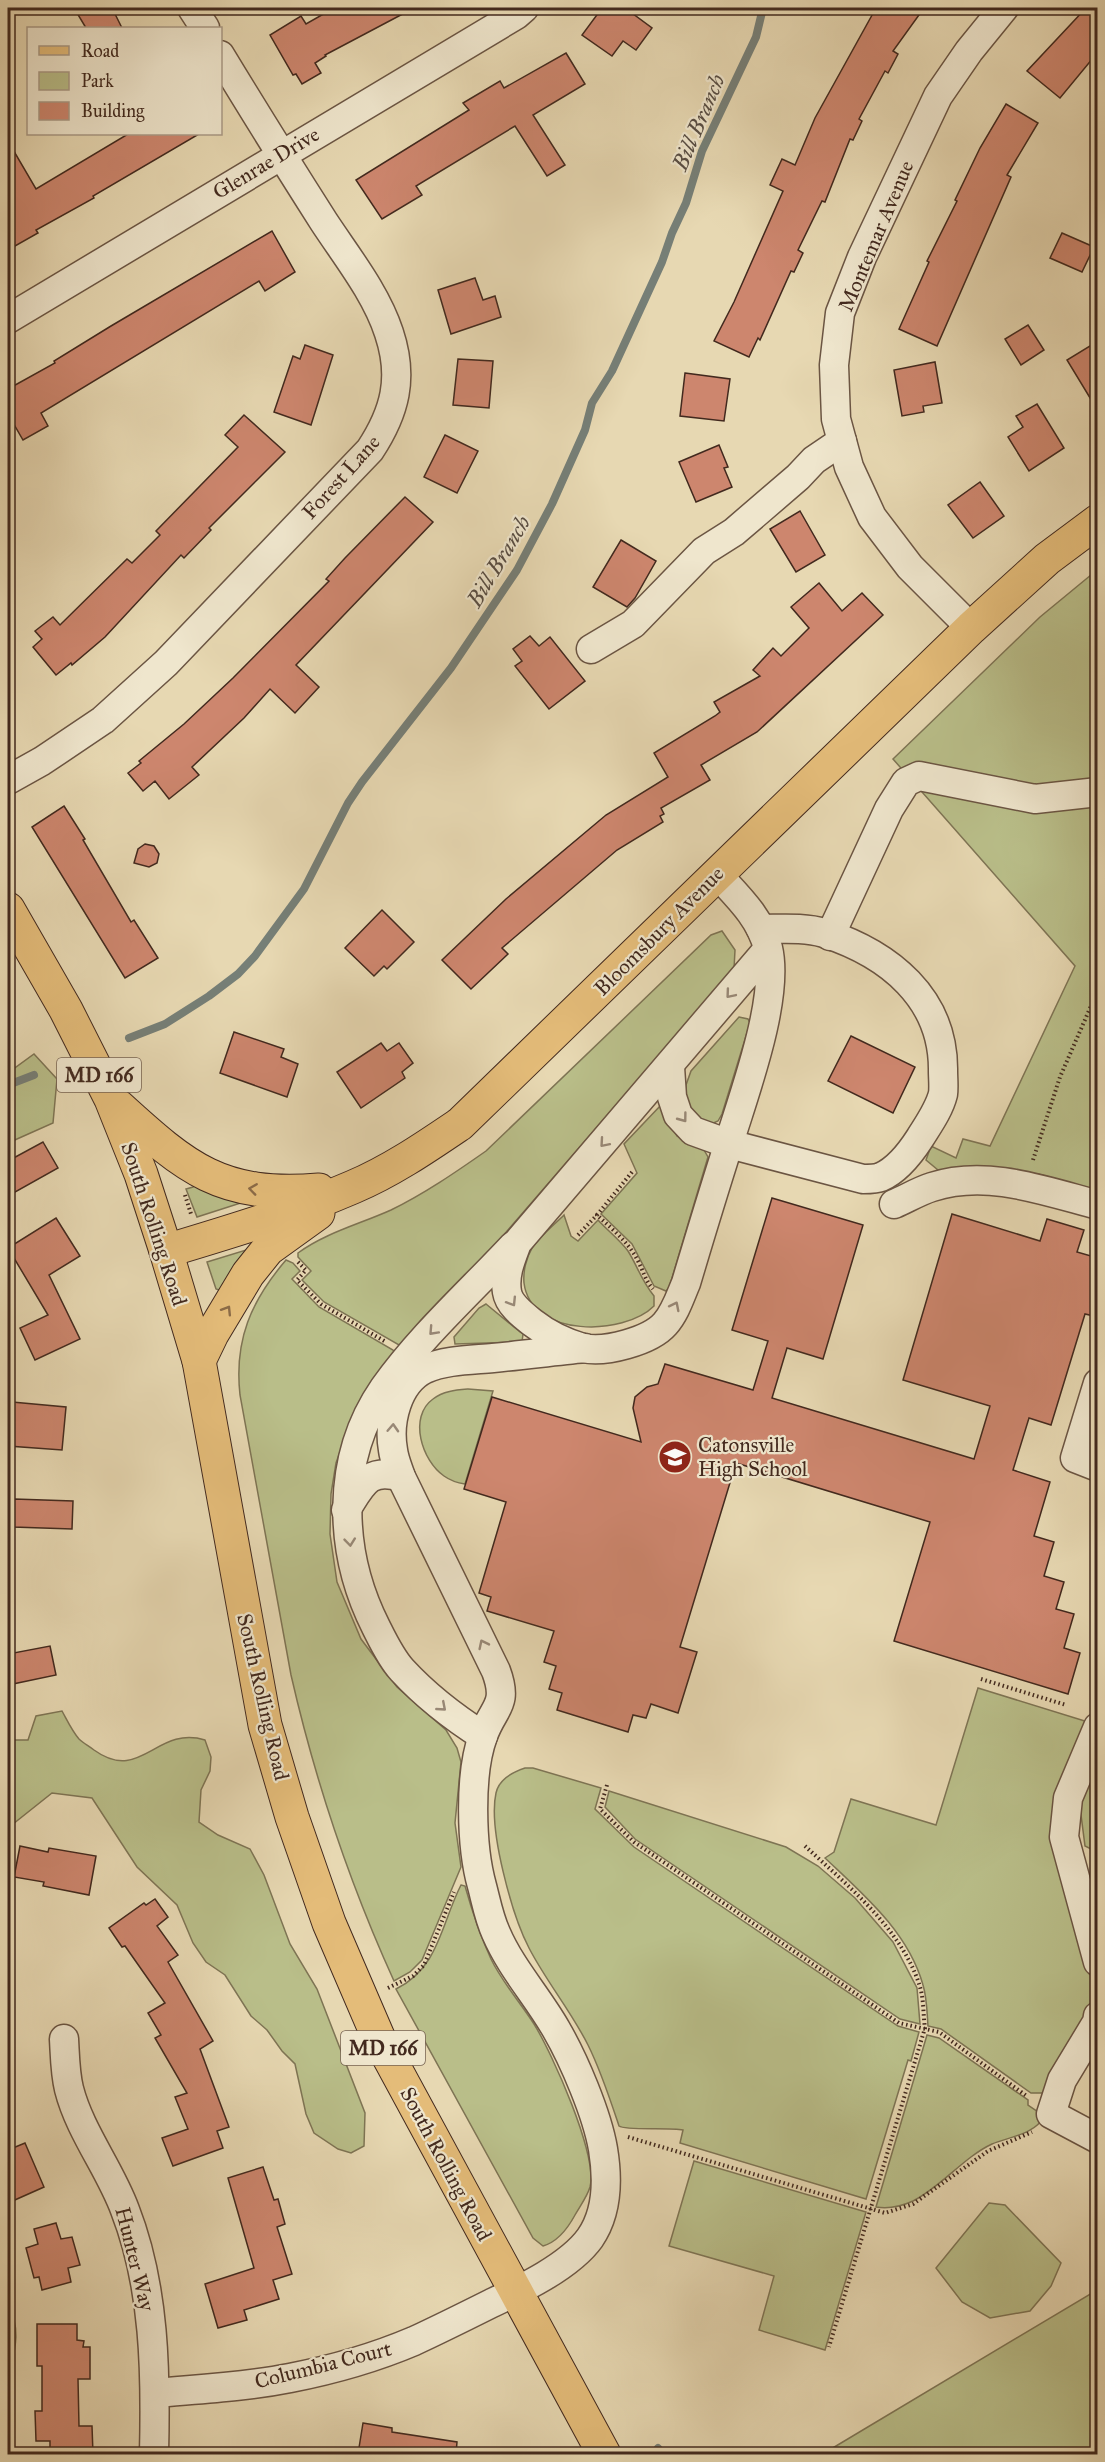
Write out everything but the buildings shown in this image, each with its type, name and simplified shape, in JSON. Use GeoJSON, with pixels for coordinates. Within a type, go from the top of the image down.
{"type":"FeatureCollection","features":[{"type":"Feature","properties":{"kind":"main road","name":"Bloomsbury Avenue"},"geometry":{"type":"LineString","coordinates":[[166,1251],[270,1218],[353,1187],[402,1163],[460,1124],[971,628],[1047,559],[1098,521]]}},
{"type":"Feature","properties":{"kind":"main road","name":"South Rolling Road"},"geometry":{"type":"LineString","coordinates":[[8,909],[66,1010],[111,1099],[141,1174],[166,1251],[199,1362],[265,1725],[292,1817],[329,1923],[360,2001],[379,2039],[603,2453]]}},
{"type":"Feature","properties":{"kind":"main road"},"geometry":{"type":"LineString","coordinates":[[111,1099],[166,1149],[215,1179],[246,1188],[284,1193],[353,1187]]}},
{"type":"Feature","properties":{"kind":"main road"},"geometry":{"type":"LineString","coordinates":[[199,1362],[212,1334],[248,1274],[268,1249],[353,1187]]}},
{"type":"Feature","properties":{"kind":"street"},"geometry":{"type":"LineString","coordinates":[[192,8],[204,27]]}},
{"type":"Feature","properties":{"kind":"street","name":"Glenrae Drive"},"geometry":{"type":"LineString","coordinates":[[8,319],[280,154],[516,15],[524,8]]}},
{"type":"Feature","properties":{"kind":"street","name":"Montemar Avenue"},"geometry":{"type":"LineString","coordinates":[[971,628],[910,567],[872,517],[849,467],[836,419],[834,365],[840,313],[862,257],[938,96],[969,51],[1004,8]]}},
{"type":"Feature","properties":{"kind":"street","name":"Forest Lane"},"geometry":{"type":"LineString","coordinates":[[8,780],[42,761],[103,720],[166,663],[370,450],[387,425],[395,396],[396,367],[389,333],[372,297],[280,154],[222,58]]}},
{"type":"Feature","properties":{"kind":"street"},"geometry":{"type":"LineString","coordinates":[[591,650],[633,624],[704,551],[734,532],[798,477],[814,460],[842,441]]}},
{"type":"Feature","properties":{"kind":"street"},"geometry":{"type":"LineString","coordinates":[[830,936],[889,809],[906,783],[919,776],[1035,799],[1098,792]]}},
{"type":"Feature","properties":{"kind":"street"},"geometry":{"type":"LineString","coordinates":[[717,874],[751,910],[764,939]]}},
{"type":"Feature","properties":{"kind":"street"},"geometry":{"type":"LineString","coordinates":[[483,1736],[447,1713],[400,1668],[382,1640],[363,1602],[351,1557],[346,1509],[349,1473],[360,1433],[383,1390],[410,1356],[517,1243],[669,1067],[764,939],[801,930],[830,936],[857,945],[897,971],[918,994],[936,1021],[944,1056],[943,1094],[932,1120],[917,1143],[899,1164],[880,1178],[863,1179],[729,1144],[693,1131],[678,1115],[672,1097],[669,1067]]}},
{"type":"Feature","properties":{"kind":"street","name":"Columbia Court"},"geometry":{"type":"LineString","coordinates":[[155,2393],[232,2387],[289,2378],[354,2362],[413,2341],[515,2292],[567,2259],[589,2238],[602,2213],[607,2182],[601,2139],[587,2096],[556,2029],[517,1972],[495,1932],[481,1882],[474,1833],[474,1788],[483,1736],[499,1705],[502,1688],[496,1671],[400,1477],[393,1450],[392,1423],[398,1401],[408,1384],[423,1370],[449,1363],[620,1346],[643,1339],[665,1325],[686,1283],[746,1089],[764,1020],[769,987],[764,939]]}},
{"type":"Feature","properties":{"kind":"street"},"geometry":{"type":"LineString","coordinates":[[894,1204],[933,1187],[969,1181],[1017,1183],[1098,1205]]}},
{"type":"Feature","properties":{"kind":"street"},"geometry":{"type":"LineString","coordinates":[[517,1243],[506,1274],[507,1294],[517,1310],[537,1326],[558,1338],[585,1348]]}},
{"type":"Feature","properties":{"kind":"street"},"geometry":{"type":"LineString","coordinates":[[1098,1383],[1075,1458],[1098,1467]]}},
{"type":"Feature","properties":{"kind":"street"},"geometry":{"type":"LineString","coordinates":[[346,1509],[363,1483],[375,1474],[386,1472],[400,1477]]}},
{"type":"Feature","properties":{"kind":"street"},"geometry":{"type":"LineString","coordinates":[[1098,1727],[1068,1798],[1065,1837],[1098,1962]]}},
{"type":"Feature","properties":{"kind":"street"},"geometry":{"type":"LineString","coordinates":[[1098,2016],[1097,2022],[1062,2080],[1051,2114],[1098,2139]]}},
{"type":"Feature","properties":{"kind":"street","name":"Hunter Way"},"geometry":{"type":"LineString","coordinates":[[64,2039],[69,2090],[81,2120],[125,2210],[138,2253],[150,2312],[155,2393],[154,2454]]}},
{"type":"Feature","properties":{"kind":"path"},"geometry":{"type":"LineString","coordinates":[[1026,1185],[1060,1077],[1098,990]]}},
{"type":"Feature","properties":{"kind":"path"},"geometry":{"type":"LineString","coordinates":[[578,1235],[632,1172]]}},
{"type":"Feature","properties":{"kind":"path"},"geometry":{"type":"LineString","coordinates":[[183,1186],[191,1215]]}},
{"type":"Feature","properties":{"kind":"path"},"geometry":{"type":"LineString","coordinates":[[597,1215],[627,1244],[637,1259],[646,1280],[672,1313]]}},
{"type":"Feature","properties":{"kind":"path"},"geometry":{"type":"LineString","coordinates":[[279,1241],[306,1270],[297,1280],[321,1304],[410,1356]]}},
{"type":"Feature","properties":{"kind":"path"},"geometry":{"type":"LineString","coordinates":[[981,1679],[1066,1705]]}},
{"type":"Feature","properties":{"kind":"path"},"geometry":{"type":"LineString","coordinates":[[601,2139],[633,2137],[885,2213],[912,2204],[988,2151],[1039,2128],[1051,2114],[939,2032],[899,2023],[634,1842],[600,1809],[607,1785]]}},
{"type":"Feature","properties":{"kind":"path"},"geometry":{"type":"LineString","coordinates":[[805,1846],[874,1911],[901,1947],[921,1988],[925,2028],[829,2347]]}},
{"type":"Feature","properties":{"kind":"path"},"geometry":{"type":"LineString","coordinates":[[360,2001],[413,1976],[423,1965],[458,1884]]}},
{"type":"Feature","properties":{"kind":"green space"},"geometry":{"type":"Polygon","coordinates":[[[1097,570],[1097,1190],[1038,1174],[1002,1172],[944,1175],[926,1160],[931,1146],[956,1158],[963,1139],[990,1146],[1075,966],[893,759],[1040,617],[1097,570]]]}},
{"type":"Feature","properties":{"kind":"green space"},"geometry":{"type":"Polygon","coordinates":[[[722,931],[735,950],[734,969],[410,1343],[399,1345],[324,1302],[302,1280],[311,1271],[298,1257],[298,1253],[331,1234],[403,1204],[486,1151],[711,935],[722,931]]]}},
{"type":"Feature","properties":{"kind":"green space"},"geometry":{"type":"Polygon","coordinates":[[[739,1017],[748,1019],[750,1023],[722,1114],[718,1121],[707,1126],[686,1108],[686,1085],[691,1071],[739,1017]]]}},
{"type":"Feature","properties":{"kind":"green space"},"geometry":{"type":"Polygon","coordinates":[[[34,1054],[57,1079],[53,1123],[8,1143],[8,1073],[34,1054]]]}},
{"type":"Feature","properties":{"kind":"green space"},"geometry":{"type":"Polygon","coordinates":[[[661,1105],[677,1136],[704,1150],[708,1157],[669,1288],[666,1291],[654,1286],[632,1244],[601,1214],[637,1173],[624,1144],[661,1105]]]}},
{"type":"Feature","properties":{"kind":"green space"},"geometry":{"type":"Polygon","coordinates":[[[197,1183],[247,1201],[197,1217],[186,1189],[197,1183]]]}},
{"type":"Feature","properties":{"kind":"green space"},"geometry":{"type":"Polygon","coordinates":[[[564,1215],[571,1236],[578,1241],[598,1220],[617,1239],[628,1251],[654,1296],[654,1306],[640,1316],[622,1323],[580,1326],[560,1322],[543,1314],[530,1301],[524,1283],[524,1274],[530,1252],[543,1235],[564,1215]]]}},
{"type":"Feature","properties":{"kind":"green space"},"geometry":{"type":"Polygon","coordinates":[[[256,1247],[225,1292],[216,1289],[207,1262],[256,1247]]]}},
{"type":"Feature","properties":{"kind":"green space"},"geometry":{"type":"Polygon","coordinates":[[[286,1260],[293,1263],[300,1271],[292,1279],[319,1307],[393,1350],[397,1357],[348,1430],[336,1463],[331,1494],[330,1534],[337,1582],[361,1639],[397,1687],[446,1730],[457,1748],[461,1762],[455,1823],[461,1867],[422,1960],[410,1972],[394,1981],[348,1868],[322,1792],[300,1714],[240,1395],[240,1356],[248,1322],[263,1291],[286,1260]]]}},
{"type":"Feature","properties":{"kind":"green space"},"geometry":{"type":"Polygon","coordinates":[[[486,1304],[523,1334],[522,1342],[455,1344],[454,1337],[479,1308],[486,1304]]]}},
{"type":"Feature","properties":{"kind":"green space"},"geometry":{"type":"Polygon","coordinates":[[[454,1390],[493,1391],[465,1484],[449,1479],[436,1469],[424,1450],[420,1427],[425,1407],[433,1399],[454,1390]]]}},
{"type":"Feature","properties":{"kind":"green space"},"geometry":{"type":"Polygon","coordinates":[[[978,1688],[1088,1722],[1062,1790],[1095,1994],[1092,2009],[1043,2093],[1031,2093],[941,2029],[928,2026],[923,1985],[907,1948],[883,1915],[825,1858],[834,1852],[851,1799],[936,1825],[978,1688]]]}},
{"type":"Feature","properties":{"kind":"green space"},"geometry":{"type":"Polygon","coordinates":[[[62,1711],[79,1739],[110,1759],[124,1761],[137,1758],[174,1740],[188,1738],[205,1740],[211,1757],[210,1771],[201,1790],[199,1822],[218,1835],[250,1849],[264,1875],[290,1944],[317,1989],[365,2113],[364,2146],[351,2153],[338,2149],[314,2133],[306,2114],[295,2064],[267,2030],[251,2016],[225,1975],[206,1962],[193,1943],[177,1905],[137,1867],[92,1798],[52,1793],[8,1828],[8,1740],[28,1740],[36,1716],[62,1711]]]}},
{"type":"Feature","properties":{"kind":"green space"},"geometry":{"type":"Polygon","coordinates":[[[1097,1763],[1097,1852],[1085,1846],[1080,1807],[1097,1763]]]}},
{"type":"Feature","properties":{"kind":"green space"},"geometry":{"type":"Polygon","coordinates":[[[525,1768],[533,1768],[601,1788],[595,1809],[634,1847],[898,2026],[919,2032],[911,2061],[908,2060],[866,2199],[680,2143],[683,2130],[619,2126],[593,2055],[522,1933],[503,1872],[495,1828],[496,1793],[503,1780],[525,1768]]]}},
{"type":"Feature","properties":{"kind":"green space"},"geometry":{"type":"Polygon","coordinates":[[[609,1791],[786,1847],[818,1866],[855,1898],[893,1942],[917,1988],[920,2024],[900,2019],[635,1839],[605,1807],[609,1791]]]}},
{"type":"Feature","properties":{"kind":"green space"},"geometry":{"type":"Polygon","coordinates":[[[461,1885],[465,1886],[473,1914],[495,1967],[534,2024],[562,2080],[581,2129],[587,2152],[591,2172],[587,2194],[565,2229],[557,2238],[543,2246],[533,2238],[396,1989],[410,1980],[430,1957],[461,1885]]]}},
{"type":"Feature","properties":{"kind":"green space"},"geometry":{"type":"Polygon","coordinates":[[[927,2035],[939,2038],[1028,2100],[1028,2105],[1044,2116],[1029,2131],[992,2144],[982,2150],[913,2201],[895,2207],[876,2207],[927,2035]]]}},
{"type":"Feature","properties":{"kind":"green space"},"geometry":{"type":"Polygon","coordinates":[[[694,2161],[866,2212],[825,2350],[759,2330],[774,2276],[669,2246],[694,2161]]]}},
{"type":"Feature","properties":{"kind":"green space"},"geometry":{"type":"Polygon","coordinates":[[[989,2203],[1005,2205],[1061,2263],[1051,2286],[1030,2311],[990,2318],[962,2302],[936,2268],[989,2203]]]}},
{"type":"Feature","properties":{"kind":"green space"},"geometry":{"type":"Polygon","coordinates":[[[1097,2290],[1097,2454],[828,2454],[826,2452],[1097,2290]]]}},
{"type":"Feature","properties":{"kind":"green space"},"geometry":{"type":"Polygon","coordinates":[[[8,2307],[15,2324],[16,2343],[8,2380],[8,2307]]]}},
{"type":"Feature","properties":{"kind":"waterway","name":"Bill Branch"},"geometry":{"type":"LineString","coordinates":[[129,1038],[165,1024],[209,996],[238,974],[255,956],[304,889],[348,803],[362,782],[451,668],[517,570],[552,504],[585,430],[592,403],[612,371],[662,262],[686,203],[702,151],[756,37],[763,8]]}},
{"type":"Feature","properties":{"kind":"waterway","name":"Bill Branch"},"geometry":{"type":"LineString","coordinates":[[8,1085],[34,1075]]}},
{"type":"Feature","properties":{"kind":"waterway"},"geometry":{"type":"LineString","coordinates":[[658,2448],[663,2454]]}},
{"type":"Feature","properties":{"kind":"place","name":"Catonsville High School"},"geometry":{"type":"Point","coordinates":[675,1457]}}]}
